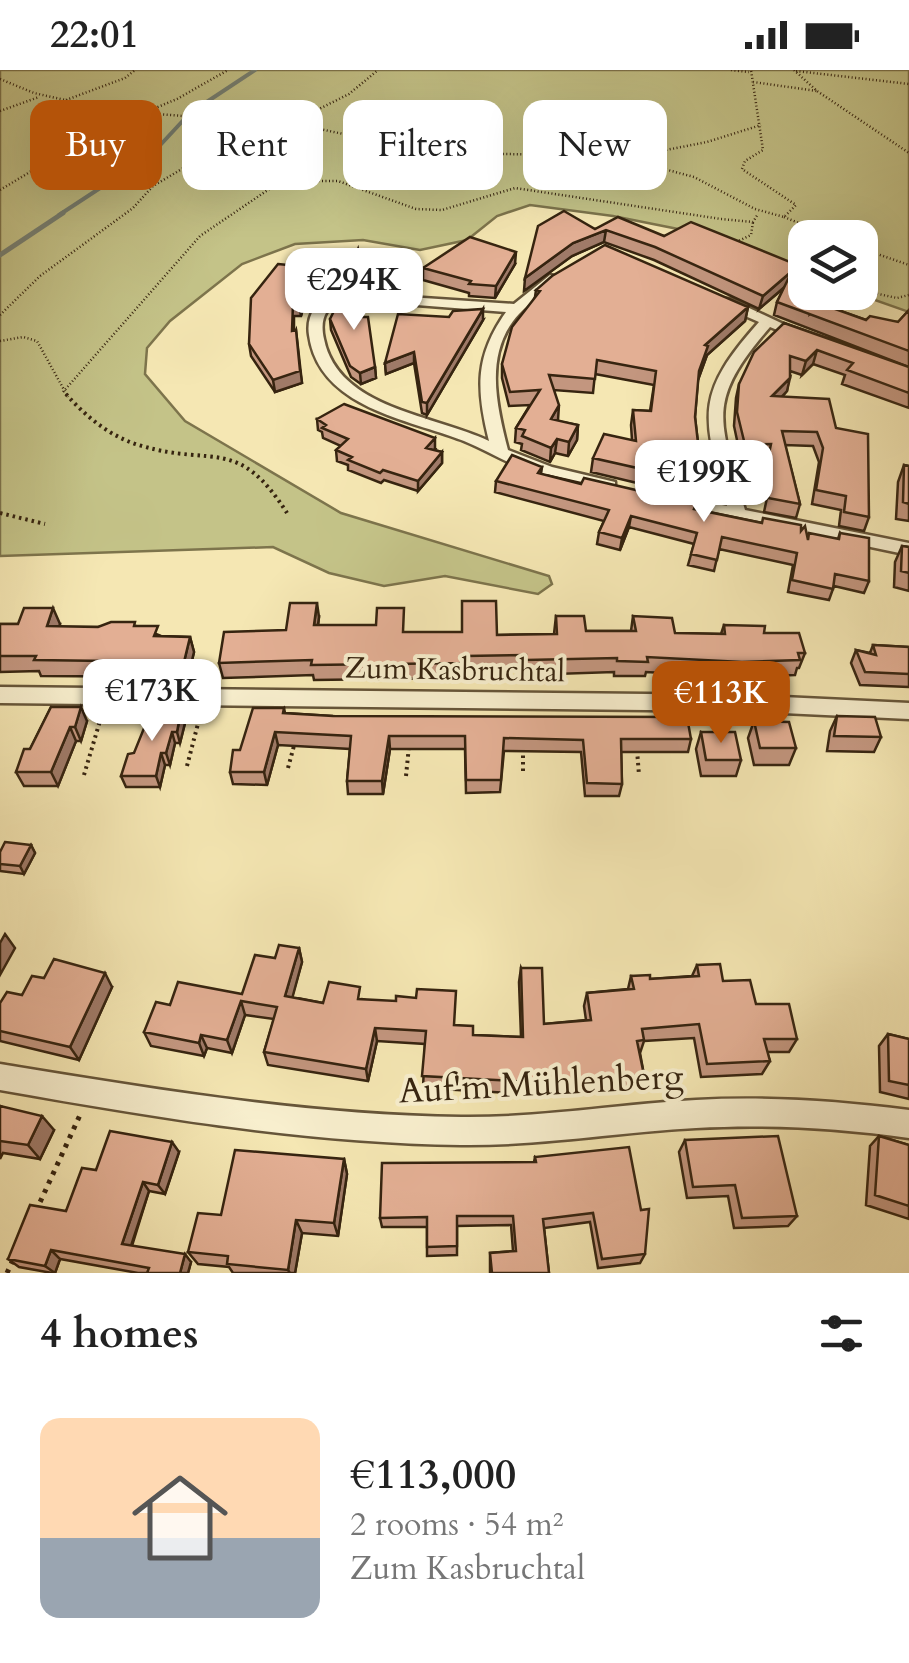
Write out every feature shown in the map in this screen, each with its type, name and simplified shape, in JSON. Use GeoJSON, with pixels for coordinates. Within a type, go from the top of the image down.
{"type":"FeatureCollection","features":[{"type":"Feature","properties":{"kind":"street"},"geometry":{"type":"LineString","coordinates":[[500,452],[486,395],[487,360],[498,330],[514,308],[561,273]]}},
{"type":"Feature","properties":{"kind":"street"},"geometry":{"type":"LineString","coordinates":[[514,308],[356,294],[328,299],[320,308],[314,329],[324,362],[356,394],[397,414],[546,471],[623,489]]}},
{"type":"Feature","properties":{"kind":"street"},"geometry":{"type":"LineString","coordinates":[[716,298],[825,345]]}},
{"type":"Feature","properties":{"kind":"street"},"geometry":{"type":"LineString","coordinates":[[738,516],[714,425],[715,398],[722,374],[737,352],[767,322]]}},
{"type":"Feature","properties":{"kind":"street"},"geometry":{"type":"LineString","coordinates":[[661,498],[909,549]]}},
{"type":"Feature","properties":{"kind":"street","name":"Zum Kasbruchtal"},"geometry":{"type":"LineString","coordinates":[[0,695],[631,702],[909,712]]}},
{"type":"Feature","properties":{"kind":"street","name":"Auf'm Mühlenberg"},"geometry":{"type":"LineString","coordinates":[[0,1077],[242,1116],[444,1131],[757,1112],[844,1114],[909,1124]]}},
{"type":"Feature","properties":{"kind":"path"},"geometry":{"type":"LineString","coordinates":[[0,79],[44,97],[66,100],[126,78],[135,70]]}},
{"type":"Feature","properties":{"kind":"path"},"geometry":{"type":"LineString","coordinates":[[162,104],[228,70]]}},
{"type":"Feature","properties":{"kind":"path"},"geometry":{"type":"LineString","coordinates":[[323,106],[348,94],[378,70]]}},
{"type":"Feature","properties":{"kind":"path"},"geometry":{"type":"LineString","coordinates":[[731,70],[750,71],[762,125],[763,150],[745,162],[742,169],[796,205],[784,217]]}},
{"type":"Feature","properties":{"kind":"path"},"geometry":{"type":"LineString","coordinates":[[795,71],[909,84]]}},
{"type":"Feature","properties":{"kind":"path"},"geometry":{"type":"LineString","coordinates":[[795,71],[817,91],[909,154]]}},
{"type":"Feature","properties":{"kind":"path"},"geometry":{"type":"LineString","coordinates":[[753,82],[817,91]]}},
{"type":"Feature","properties":{"kind":"path"},"geometry":{"type":"LineString","coordinates":[[0,111],[44,97]]}},
{"type":"Feature","properties":{"kind":"path"},"geometry":{"type":"LineString","coordinates":[[667,151],[762,125]]}},
{"type":"Feature","properties":{"kind":"path"},"geometry":{"type":"LineString","coordinates":[[323,132],[431,153],[523,155]]}},
{"type":"Feature","properties":{"kind":"path"},"geometry":{"type":"LineString","coordinates":[[0,315],[40,276],[133,208],[153,186],[182,169]]}},
{"type":"Feature","properties":{"kind":"path"},"geometry":{"type":"LineString","coordinates":[[667,170],[718,188],[758,214],[791,220]]}},
{"type":"Feature","properties":{"kind":"path"},"geometry":{"type":"LineString","coordinates":[[0,190],[30,172]]}},
{"type":"Feature","properties":{"kind":"path"},"geometry":{"type":"LineString","coordinates":[[63,392],[200,236],[281,180],[338,181],[416,209],[442,210],[515,188],[753,222]]}},
{"type":"Feature","properties":{"kind":"path"},"geometry":{"type":"LineString","coordinates":[[729,244],[752,236],[758,214]]}},
{"type":"Feature","properties":{"kind":"path"},"geometry":{"type":"LineString","coordinates":[[703,229],[704,216]]}},
{"type":"Feature","properties":{"kind":"path"},"geometry":{"type":"LineString","coordinates":[[736,242],[749,247]]}},
{"type":"Feature","properties":{"kind":"path"},"geometry":{"type":"LineString","coordinates":[[878,255],[909,266]]}},
{"type":"Feature","properties":{"kind":"path"},"geometry":{"type":"LineString","coordinates":[[878,294],[896,298],[909,295]]}},
{"type":"Feature","properties":{"kind":"path"},"geometry":{"type":"LineString","coordinates":[[0,341],[30,338],[40,344],[63,392],[114,434],[148,449],[196,450],[249,464],[276,492],[287,513]]}},
{"type":"Feature","properties":{"kind":"path"},"geometry":{"type":"LineString","coordinates":[[0,512],[45,524]]}},
{"type":"Feature","properties":{"kind":"path"},"geometry":{"type":"LineString","coordinates":[[84,774],[108,695]]}},
{"type":"Feature","properties":{"kind":"path"},"geometry":{"type":"LineString","coordinates":[[288,768],[306,698]]}},
{"type":"Feature","properties":{"kind":"path"},"geometry":{"type":"LineString","coordinates":[[406,776],[414,700]]}},
{"type":"Feature","properties":{"kind":"path"},"geometry":{"type":"LineString","coordinates":[[523,774],[524,701]]}},
{"type":"Feature","properties":{"kind":"path"},"geometry":{"type":"LineString","coordinates":[[631,702],[640,775]]}},
{"type":"Feature","properties":{"kind":"path"},"geometry":{"type":"LineString","coordinates":[[187,766],[198,723]]}},
{"type":"Feature","properties":{"kind":"path"},"geometry":{"type":"LineString","coordinates":[[32,1220],[89,1092]]}},
{"type":"Feature","properties":{"kind":"path"},"geometry":{"type":"LineString","coordinates":[[7,1273],[15,1255]]}},
{"type":"Feature","properties":{"kind":"shaded area"},"geometry":{"type":"Polygon","coordinates":[[[0,70],[909,70],[909,312],[878,301],[878,220],[788,220],[788,266],[708,235],[530,205],[497,216],[467,240],[420,250],[363,240],[295,244],[242,264],[170,321],[147,348],[145,374],[185,421],[341,513],[549,576],[552,584],[538,594],[445,576],[384,586],[329,573],[273,547],[0,556],[0,70]]]}},
{"type":"Feature","properties":{"kind":"building"},"geometry":{"type":"Polygon","coordinates":[[[564,211],[595,229],[618,217],[664,236],[691,222],[788,261],[788,274],[763,296],[655,247],[606,230],[573,243],[525,278],[538,226],[564,211]]]}},
{"type":"Feature","properties":{"kind":"building"},"geometry":{"type":"Polygon","coordinates":[[[470,237],[516,252],[496,286],[469,284],[471,281],[423,268],[470,237]]]}},
{"type":"Feature","properties":{"kind":"building"},"geometry":{"type":"Polygon","coordinates":[[[605,245],[748,307],[705,345],[708,346],[699,371],[695,417],[698,443],[713,442],[716,451],[704,483],[593,458],[604,434],[636,441],[633,410],[651,411],[656,371],[597,360],[595,379],[549,375],[559,405],[551,419],[578,425],[569,442],[557,439],[551,448],[522,436],[525,430],[516,428],[540,390],[510,392],[502,364],[512,327],[540,291],[536,290],[605,245]]]}},
{"type":"Feature","properties":{"kind":"building"},"geometry":{"type":"Polygon","coordinates":[[[358,249],[359,254],[374,255],[370,275],[348,273],[358,249]]]}},
{"type":"Feature","properties":{"kind":"building"},"geometry":{"type":"Polygon","coordinates":[[[278,264],[309,267],[299,304],[293,304],[292,331],[296,330],[300,371],[273,380],[249,344],[251,298],[278,264]]]}},
{"type":"Feature","properties":{"kind":"building"},"geometry":{"type":"Polygon","coordinates":[[[788,279],[788,306],[777,302],[788,279]]]}},
{"type":"Feature","properties":{"kind":"building"},"geometry":{"type":"Polygon","coordinates":[[[343,293],[362,294],[354,317],[368,317],[375,367],[360,373],[350,366],[330,319],[343,293]]]}},
{"type":"Feature","properties":{"kind":"building"},"geometry":{"type":"Polygon","coordinates":[[[483,309],[427,403],[422,402],[414,352],[385,363],[398,314],[449,317],[453,311],[483,309]]]}},
{"type":"Feature","properties":{"kind":"building"},"geometry":{"type":"Polygon","coordinates":[[[799,310],[838,310],[866,320],[870,316],[898,322],[909,310],[909,351],[799,310]]]}},
{"type":"Feature","properties":{"kind":"building"},"geometry":{"type":"Polygon","coordinates":[[[784,323],[909,367],[909,393],[847,370],[853,363],[817,350],[806,361],[790,356],[790,378],[772,396],[829,399],[836,428],[868,434],[869,517],[844,512],[846,496],[816,490],[823,448],[817,432],[782,431],[800,504],[768,498],[771,484],[763,482],[771,444],[745,445],[737,412],[739,384],[754,352],[784,323]]]}},
{"type":"Feature","properties":{"kind":"building"},"geometry":{"type":"Polygon","coordinates":[[[344,404],[435,438],[426,448],[442,452],[418,481],[383,470],[380,473],[348,460],[352,457],[336,450],[348,439],[322,428],[326,425],[317,419],[344,404]]]}},
{"type":"Feature","properties":{"kind":"building"},"geometry":{"type":"Polygon","coordinates":[[[512,455],[542,467],[538,473],[581,484],[584,478],[696,504],[694,509],[762,523],[763,518],[801,525],[801,531],[805,526],[808,540],[809,533],[839,539],[840,533],[869,538],[869,581],[835,574],[833,589],[792,580],[797,553],[722,537],[717,560],[691,554],[697,533],[631,516],[622,538],[599,532],[609,510],[496,481],[512,455]]]}},
{"type":"Feature","properties":{"kind":"building"},"geometry":{"type":"Polygon","coordinates":[[[904,465],[909,466],[909,504],[903,502],[904,465]]]}},
{"type":"Feature","properties":{"kind":"building"},"geometry":{"type":"Polygon","coordinates":[[[902,546],[909,547],[909,573],[901,571],[902,546]]]}},
{"type":"Feature","properties":{"kind":"building"},"geometry":{"type":"Polygon","coordinates":[[[462,601],[496,601],[497,635],[557,634],[556,616],[584,616],[586,631],[636,631],[633,616],[672,618],[675,633],[725,634],[724,625],[765,626],[764,633],[799,633],[805,653],[798,653],[800,660],[742,662],[647,657],[648,662],[617,658],[526,660],[526,655],[466,656],[466,663],[219,663],[224,632],[286,630],[290,603],[317,603],[314,625],[376,625],[377,608],[404,608],[403,632],[462,632],[462,601]]]}},
{"type":"Feature","properties":{"kind":"building"},"geometry":{"type":"Polygon","coordinates":[[[24,608],[53,608],[47,626],[98,627],[111,622],[135,622],[134,626],[158,626],[154,636],[190,637],[184,662],[0,656],[0,624],[18,624],[24,608]]]}},
{"type":"Feature","properties":{"kind":"building"},"geometry":{"type":"Polygon","coordinates":[[[873,645],[909,647],[909,674],[865,672],[856,650],[876,655],[873,645]]]}},
{"type":"Feature","properties":{"kind":"building"},"geometry":{"type":"Polygon","coordinates":[[[51,707],[81,707],[51,772],[16,772],[24,749],[30,749],[51,707]]]}},
{"type":"Feature","properties":{"kind":"building"},"geometry":{"type":"Polygon","coordinates":[[[253,708],[284,708],[283,713],[333,716],[687,717],[691,739],[621,739],[622,784],[587,783],[583,740],[504,738],[501,780],[466,780],[465,736],[389,736],[382,781],[347,781],[351,736],[275,732],[264,772],[230,772],[233,750],[240,750],[253,708]]]}},
{"type":"Feature","properties":{"kind":"building"},"geometry":{"type":"Polygon","coordinates":[[[151,711],[181,711],[177,732],[172,732],[166,753],[161,753],[156,776],[121,776],[128,754],[134,753],[151,711]]]}},
{"type":"Feature","properties":{"kind":"building"},"geometry":{"type":"Polygon","coordinates":[[[837,716],[875,717],[881,737],[834,736],[837,716]]]}},
{"type":"Feature","properties":{"kind":"building"},"geometry":{"type":"Polygon","coordinates":[[[754,721],[789,722],[796,748],[760,748],[754,721]]]}},
{"type":"Feature","properties":{"kind":"building"},"geometry":{"type":"Polygon","coordinates":[[[701,732],[735,732],[741,760],[706,760],[701,732]]]}},
{"type":"Feature","properties":{"kind":"building"},"geometry":{"type":"Polygon","coordinates":[[[5,842],[31,845],[20,866],[0,864],[5,842]]]}},
{"type":"Feature","properties":{"kind":"building"},"geometry":{"type":"Polygon","coordinates":[[[279,945],[299,948],[285,996],[323,1003],[329,982],[360,987],[358,999],[416,998],[417,989],[456,991],[454,1025],[473,1026],[473,1035],[523,1037],[521,968],[542,968],[544,1024],[591,1020],[587,993],[634,989],[631,976],[699,976],[697,965],[720,964],[723,981],[750,980],[756,1004],[789,1004],[797,1039],[764,1039],[770,1061],[707,1064],[699,1024],[642,1029],[644,1040],[637,1041],[644,1075],[532,1085],[422,1076],[426,1031],[375,1028],[366,1069],[264,1052],[277,1007],[241,1001],[227,1040],[201,1035],[199,1043],[144,1032],[156,1002],[170,1005],[178,982],[242,994],[255,955],[275,958],[279,945]]]}},
{"type":"Feature","properties":{"kind":"building"},"geometry":{"type":"Polygon","coordinates":[[[54,959],[105,973],[70,1047],[0,1031],[0,1003],[7,992],[22,995],[32,976],[44,978],[54,959]]]}},
{"type":"Feature","properties":{"kind":"building"},"geometry":{"type":"Polygon","coordinates":[[[888,1034],[909,1039],[909,1085],[889,1081],[888,1034]]]}},
{"type":"Feature","properties":{"kind":"building"},"geometry":{"type":"Polygon","coordinates":[[[0,1106],[42,1116],[28,1145],[0,1141],[0,1106]]]}},
{"type":"Feature","properties":{"kind":"building"},"geometry":{"type":"Polygon","coordinates":[[[110,1131],[172,1142],[158,1185],[143,1182],[122,1244],[185,1254],[180,1273],[147,1273],[149,1268],[51,1250],[45,1266],[8,1259],[30,1205],[66,1211],[82,1168],[96,1170],[110,1131]]]}},
{"type":"Feature","properties":{"kind":"building"},"geometry":{"type":"Polygon","coordinates":[[[778,1136],[797,1216],[742,1218],[735,1185],[693,1187],[685,1140],[778,1136]]]}},
{"type":"Feature","properties":{"kind":"building"},"geometry":{"type":"Polygon","coordinates":[[[879,1136],[909,1145],[909,1206],[875,1195],[879,1136]]]}},
{"type":"Feature","properties":{"kind":"building"},"geometry":{"type":"Polygon","coordinates":[[[629,1147],[641,1210],[649,1209],[645,1254],[602,1259],[593,1213],[543,1219],[549,1273],[492,1273],[490,1253],[516,1251],[513,1216],[457,1216],[457,1246],[427,1247],[427,1217],[380,1218],[382,1163],[536,1162],[535,1157],[629,1147]]]}},
{"type":"Feature","properties":{"kind":"building"},"geometry":{"type":"Polygon","coordinates":[[[235,1150],[344,1159],[334,1223],[296,1220],[288,1270],[227,1264],[228,1256],[188,1252],[198,1213],[221,1215],[235,1150]]]}},
{"type":"Feature","properties":{"kind":"waterway"},"geometry":{"type":"LineString","coordinates":[[59,215],[152,154],[190,113],[255,70]]}},
{"type":"Feature","properties":{"kind":"waterway"},"geometry":{"type":"LineString","coordinates":[[0,255],[63,213]]}}]}
